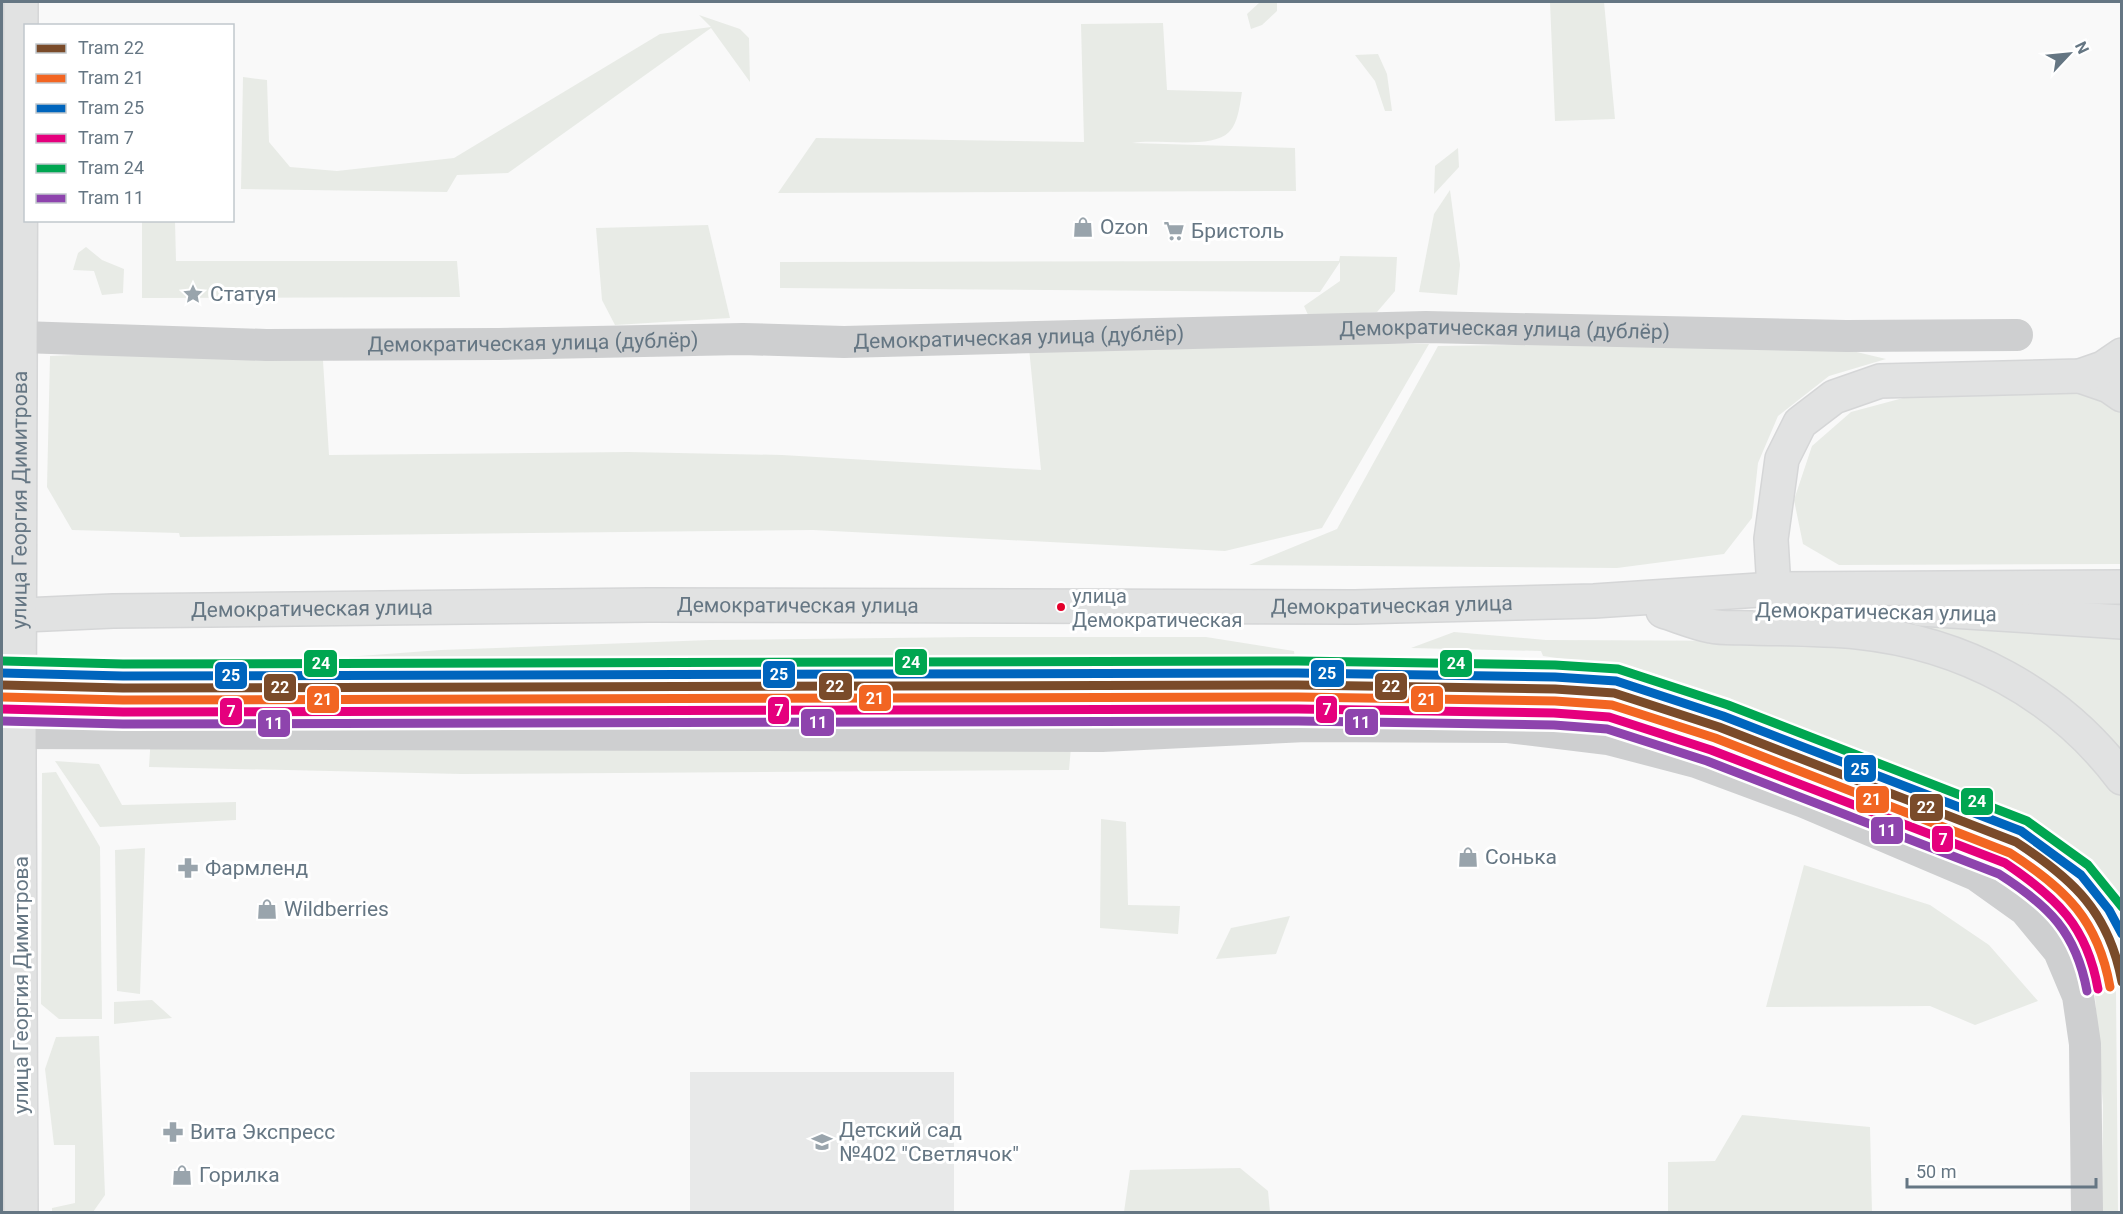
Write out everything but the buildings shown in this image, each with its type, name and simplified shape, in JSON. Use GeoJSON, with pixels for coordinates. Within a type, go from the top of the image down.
{"type":"FeatureCollection","features":[{"type":"Feature","properties":{"kind":"main road","name":"улица Георгия Димитрова"},"geometry":{"type":"LineString","coordinates":[[21,2],[21,337],[11,616],[10,733],[21,1212]]}},
{"type":"Feature","properties":{"kind":"main road"},"geometry":{"type":"LineString","coordinates":[[1774,589],[1771,538],[1782,459],[1800,423],[1834,397],[1880,381],[2080,376],[2103,368],[2121,355]]}},
{"type":"Feature","properties":{"kind":"main road"},"geometry":{"type":"LineString","coordinates":[[2080,376],[2109,386],[2121,395]]}},
{"type":"Feature","properties":{"kind":"main road","name":"Демократическая улица"},"geometry":{"type":"LineString","coordinates":[[11,616],[113,611],[625,606],[1355,607],[1594,601],[1774,589],[2121,587]]}},
{"type":"Feature","properties":{"kind":"main road","name":"Демократическая улица"},"geometry":{"type":"LineString","coordinates":[[1594,601],[1663,611],[1936,609],[2121,622]]}},
{"type":"Feature","properties":{"kind":"main road"},"geometry":{"type":"LineString","coordinates":[[1663,611],[1712,626],[1859,632],[1929,646],[1969,658],[2013,680],[2060,714],[2084,735],[2121,778]]}},
{"type":"Feature","properties":{"kind":"street","name":"Демократическая улица (дублёр)"},"geometry":{"type":"LineString","coordinates":[[21,337],[266,345],[498,344],[743,339],[844,342],[1426,327],[1834,336],[2017,335]]}},
{"type":"Feature","properties":{"kind":"street"},"geometry":{"type":"LineString","coordinates":[[10,733],[1102,736],[1306,726],[1509,728],[1608,739],[1696,762],[1804,802],[1976,875],[2025,910],[2059,951],[2078,996],[2085,1044],[2087,1212]]}},
{"type":"Feature","properties":{"kind":"shaded area"},"geometry":{"type":"Polygon","coordinates":[[[1260,2],[1277,2],[1277,11],[1262,25],[1251,29],[1247,14],[1260,2]]]}},
{"type":"Feature","properties":{"kind":"shaded area"},"geometry":{"type":"Polygon","coordinates":[[[1550,2],[1604,2],[1615,119],[1555,121],[1550,2]]]}},
{"type":"Feature","properties":{"kind":"shaded area"},"geometry":{"type":"Polygon","coordinates":[[[699,15],[740,29],[749,38],[750,82],[711,28],[508,173],[457,175],[447,192],[241,189],[243,77],[267,80],[269,142],[290,167],[337,171],[454,158],[660,34],[711,27],[699,15]]]}},
{"type":"Feature","properties":{"kind":"shaded area"},"geometry":{"type":"Polygon","coordinates":[[[1163,23],[1167,90],[1242,92],[1238,113],[1235,124],[1229,132],[1210,141],[1132,143],[1295,148],[1296,191],[778,193],[816,138],[1084,142],[1081,24],[1163,23]]]}},
{"type":"Feature","properties":{"kind":"shaded area"},"geometry":{"type":"Polygon","coordinates":[[[1378,54],[1387,74],[1392,111],[1385,111],[1375,81],[1355,55],[1378,54]]]}},
{"type":"Feature","properties":{"kind":"shaded area"},"geometry":{"type":"Polygon","coordinates":[[[1458,148],[1459,167],[1434,194],[1435,166],[1458,148]]]}},
{"type":"Feature","properties":{"kind":"shaded area"},"geometry":{"type":"Polygon","coordinates":[[[1450,190],[1460,265],[1457,295],[1419,292],[1434,214],[1450,190]]]}},
{"type":"Feature","properties":{"kind":"shaded area"},"geometry":{"type":"Polygon","coordinates":[[[142,222],[175,222],[176,261],[457,261],[460,297],[142,298],[142,222]]]}},
{"type":"Feature","properties":{"kind":"shaded area"},"geometry":{"type":"Polygon","coordinates":[[[708,225],[730,318],[615,325],[602,300],[596,228],[708,225]]]}},
{"type":"Feature","properties":{"kind":"shaded area"},"geometry":{"type":"Polygon","coordinates":[[[86,247],[102,260],[124,269],[123,293],[102,295],[94,271],[73,270],[78,253],[86,247]]]}},
{"type":"Feature","properties":{"kind":"shaded area"},"geometry":{"type":"Polygon","coordinates":[[[1340,256],[1397,257],[1395,291],[1377,312],[1309,317],[1304,306],[1340,281],[1340,262],[1320,292],[780,288],[780,262],[1339,261],[1340,256]]]}},
{"type":"Feature","properties":{"kind":"shaded area"},"geometry":{"type":"Polygon","coordinates":[[[1028,338],[1429,344],[1322,528],[1225,551],[813,530],[180,537],[179,533],[72,530],[47,487],[50,356],[322,345],[329,455],[628,452],[782,455],[1041,470],[1028,338]]]}},
{"type":"Feature","properties":{"kind":"shaded area"},"geometry":{"type":"Polygon","coordinates":[[[1707,342],[1844,349],[1886,359],[1829,376],[1778,416],[1758,463],[1752,518],[1724,554],[1617,568],[1249,565],[1337,529],[1438,346],[1707,342]]]}},
{"type":"Feature","properties":{"kind":"shaded area"},"geometry":{"type":"Polygon","coordinates":[[[2093,388],[2121,411],[2121,564],[1839,565],[1803,544],[1794,500],[1812,446],[1851,412],[1918,394],[2093,388]]]}},
{"type":"Feature","properties":{"kind":"shaded area"},"geometry":{"type":"Polygon","coordinates":[[[1864,609],[2121,621],[2121,764],[2090,726],[1846,617],[1864,609]]]}},
{"type":"Feature","properties":{"kind":"shaded area"},"geometry":{"type":"Polygon","coordinates":[[[1454,632],[1546,640],[1773,641],[1874,648],[2007,677],[2122,787],[2121,916],[2095,870],[2055,834],[1753,709],[1647,671],[1543,656],[1541,651],[1411,648],[1454,632]]]}},
{"type":"Feature","properties":{"kind":"shaded area"},"geometry":{"type":"Polygon","coordinates":[[[1206,637],[1294,651],[1298,685],[1061,681],[1059,710],[356,711],[124,707],[131,673],[441,650],[710,640],[1206,637]]]}},
{"type":"Feature","properties":{"kind":"shaded area"},"geometry":{"type":"Polygon","coordinates":[[[97,661],[101,709],[54,704],[49,690],[51,664],[97,661]]]}},
{"type":"Feature","properties":{"kind":"shaded area"},"geometry":{"type":"Polygon","coordinates":[[[1321,686],[1622,696],[2014,846],[2074,895],[2116,991],[2118,1212],[2102,1212],[2103,1105],[2095,996],[2062,925],[2016,879],[1953,847],[1584,710],[1323,711],[1321,686]]]}},
{"type":"Feature","properties":{"kind":"shaded area"},"geometry":{"type":"Polygon","coordinates":[[[151,735],[1072,736],[1069,770],[461,774],[149,767],[151,735]]]}},
{"type":"Feature","properties":{"kind":"shaded area"},"geometry":{"type":"Polygon","coordinates":[[[55,761],[99,764],[122,805],[236,802],[236,820],[100,827],[55,761]]]}},
{"type":"Feature","properties":{"kind":"shaded area"},"geometry":{"type":"Polygon","coordinates":[[[56,772],[100,847],[102,1019],[59,1019],[41,1004],[42,773],[56,772]]]}},
{"type":"Feature","properties":{"kind":"shaded area"},"geometry":{"type":"Polygon","coordinates":[[[1101,819],[1126,822],[1128,905],[1180,906],[1178,934],[1100,928],[1101,819]]]}},
{"type":"Feature","properties":{"kind":"shaded area"},"geometry":{"type":"Polygon","coordinates":[[[145,848],[140,994],[117,991],[115,850],[145,848]]]}},
{"type":"Feature","properties":{"kind":"shaded area"},"geometry":{"type":"Polygon","coordinates":[[[1804,865],[1930,905],[1989,945],[2038,1001],[1975,1025],[1930,1006],[1766,1007],[1804,865]]]}},
{"type":"Feature","properties":{"kind":"shaded area"},"geometry":{"type":"Polygon","coordinates":[[[1290,916],[1276,954],[1216,959],[1231,928],[1290,916]]]}},
{"type":"Feature","properties":{"kind":"shaded area"},"geometry":{"type":"Polygon","coordinates":[[[152,1000],[172,1018],[114,1024],[114,1002],[152,1000]]]}},
{"type":"Feature","properties":{"kind":"shaded area"},"geometry":{"type":"Polygon","coordinates":[[[99,1036],[105,1195],[93,1212],[52,1212],[52,1208],[75,1203],[75,1145],[54,1145],[45,1069],[56,1037],[99,1036]]]}},
{"type":"Feature","properties":{"kind":"shaded area","name":"Детский сад №402 \"Светлячок\""},"geometry":{"type":"Polygon","coordinates":[[[690,1072],[954,1072],[954,1212],[690,1212],[690,1072]]]}},
{"type":"Feature","properties":{"kind":"shaded area"},"geometry":{"type":"Polygon","coordinates":[[[1742,1115],[1870,1127],[1872,1212],[1668,1212],[1668,1162],[1715,1161],[1742,1115]]]}},
{"type":"Feature","properties":{"kind":"shaded area"},"geometry":{"type":"Polygon","coordinates":[[[1240,1168],[1268,1191],[1270,1212],[1124,1212],[1130,1170],[1240,1168]]]}},
{"type":"Feature","properties":{"kind":"tram line","name":"24"},"geometry":{"type":"LineString","coordinates":[[3,661],[123,664],[1298,661],[1555,665],[1618,669],[1728,705],[2027,821],[2088,865],[2122,907]]}},
{"type":"Feature","properties":{"kind":"tram line","name":"25"},"geometry":{"type":"LineString","coordinates":[[2,673],[123,676],[1298,673],[1555,677],[1616,681],[1723,716],[2021,831],[2081,875],[2109,910],[2122,934]]}},
{"type":"Feature","properties":{"kind":"tram line","name":"22"},"geometry":{"type":"LineString","coordinates":[[2,685],[123,688],[1298,685],[1555,689],[1614,693],[1719,727],[2016,842],[2055,870],[2086,900],[2108,936],[2122,982]]}},
{"type":"Feature","properties":{"kind":"tram line","name":"21"},"geometry":{"type":"LineString","coordinates":[[2,697],[123,700],[1298,697],[1555,701],[1612,705],[1715,738],[2010,853],[2048,880],[2076,908],[2097,943],[2105,963],[2110,987]]}},
{"type":"Feature","properties":{"kind":"tram line","name":"7"},"geometry":{"type":"LineString","coordinates":[[2,709],[123,712],[1298,709],[1554,713],[1609,717],[1711,750],[2005,863],[2040,889],[2067,916],[2086,948],[2098,989]]}},
{"type":"Feature","properties":{"kind":"tram line","name":"11"},"geometry":{"type":"LineString","coordinates":[[2,721],[123,724],[1298,721],[1554,725],[1607,729],[1707,761],[1999,874],[2032,897],[2058,922],[2076,952],[2087,991]]}},
{"type":"Feature","properties":{"kind":"place","name":"Ozon"},"geometry":{"type":"Point","coordinates":[1083,227]}},
{"type":"Feature","properties":{"kind":"place","name":"Бристоль"},"geometry":{"type":"Point","coordinates":[1174,231]}},
{"type":"Feature","properties":{"kind":"place","name":"Статуя"},"geometry":{"type":"Point","coordinates":[193,294]}},
{"type":"Feature","properties":{"kind":"place","name":"улица Демократическая"},"geometry":{"type":"Point","coordinates":[1061,607]}},
{"type":"Feature","properties":{"kind":"place","name":"Сонька"},"geometry":{"type":"Point","coordinates":[1468,857]}},
{"type":"Feature","properties":{"kind":"place","name":"Фармленд"},"geometry":{"type":"Point","coordinates":[188,868]}},
{"type":"Feature","properties":{"kind":"place","name":"Wildberries"},"geometry":{"type":"Point","coordinates":[267,909]}},
{"type":"Feature","properties":{"kind":"place","name":"Вита Экспресс"},"geometry":{"type":"Point","coordinates":[173,1132]}},
{"type":"Feature","properties":{"kind":"place","name":"Детский сад №402 \"Светлячок\""},"geometry":{"type":"Point","coordinates":[822,1142]}},
{"type":"Feature","properties":{"kind":"place","name":"Горилка"},"geometry":{"type":"Point","coordinates":[182,1175]}}]}
